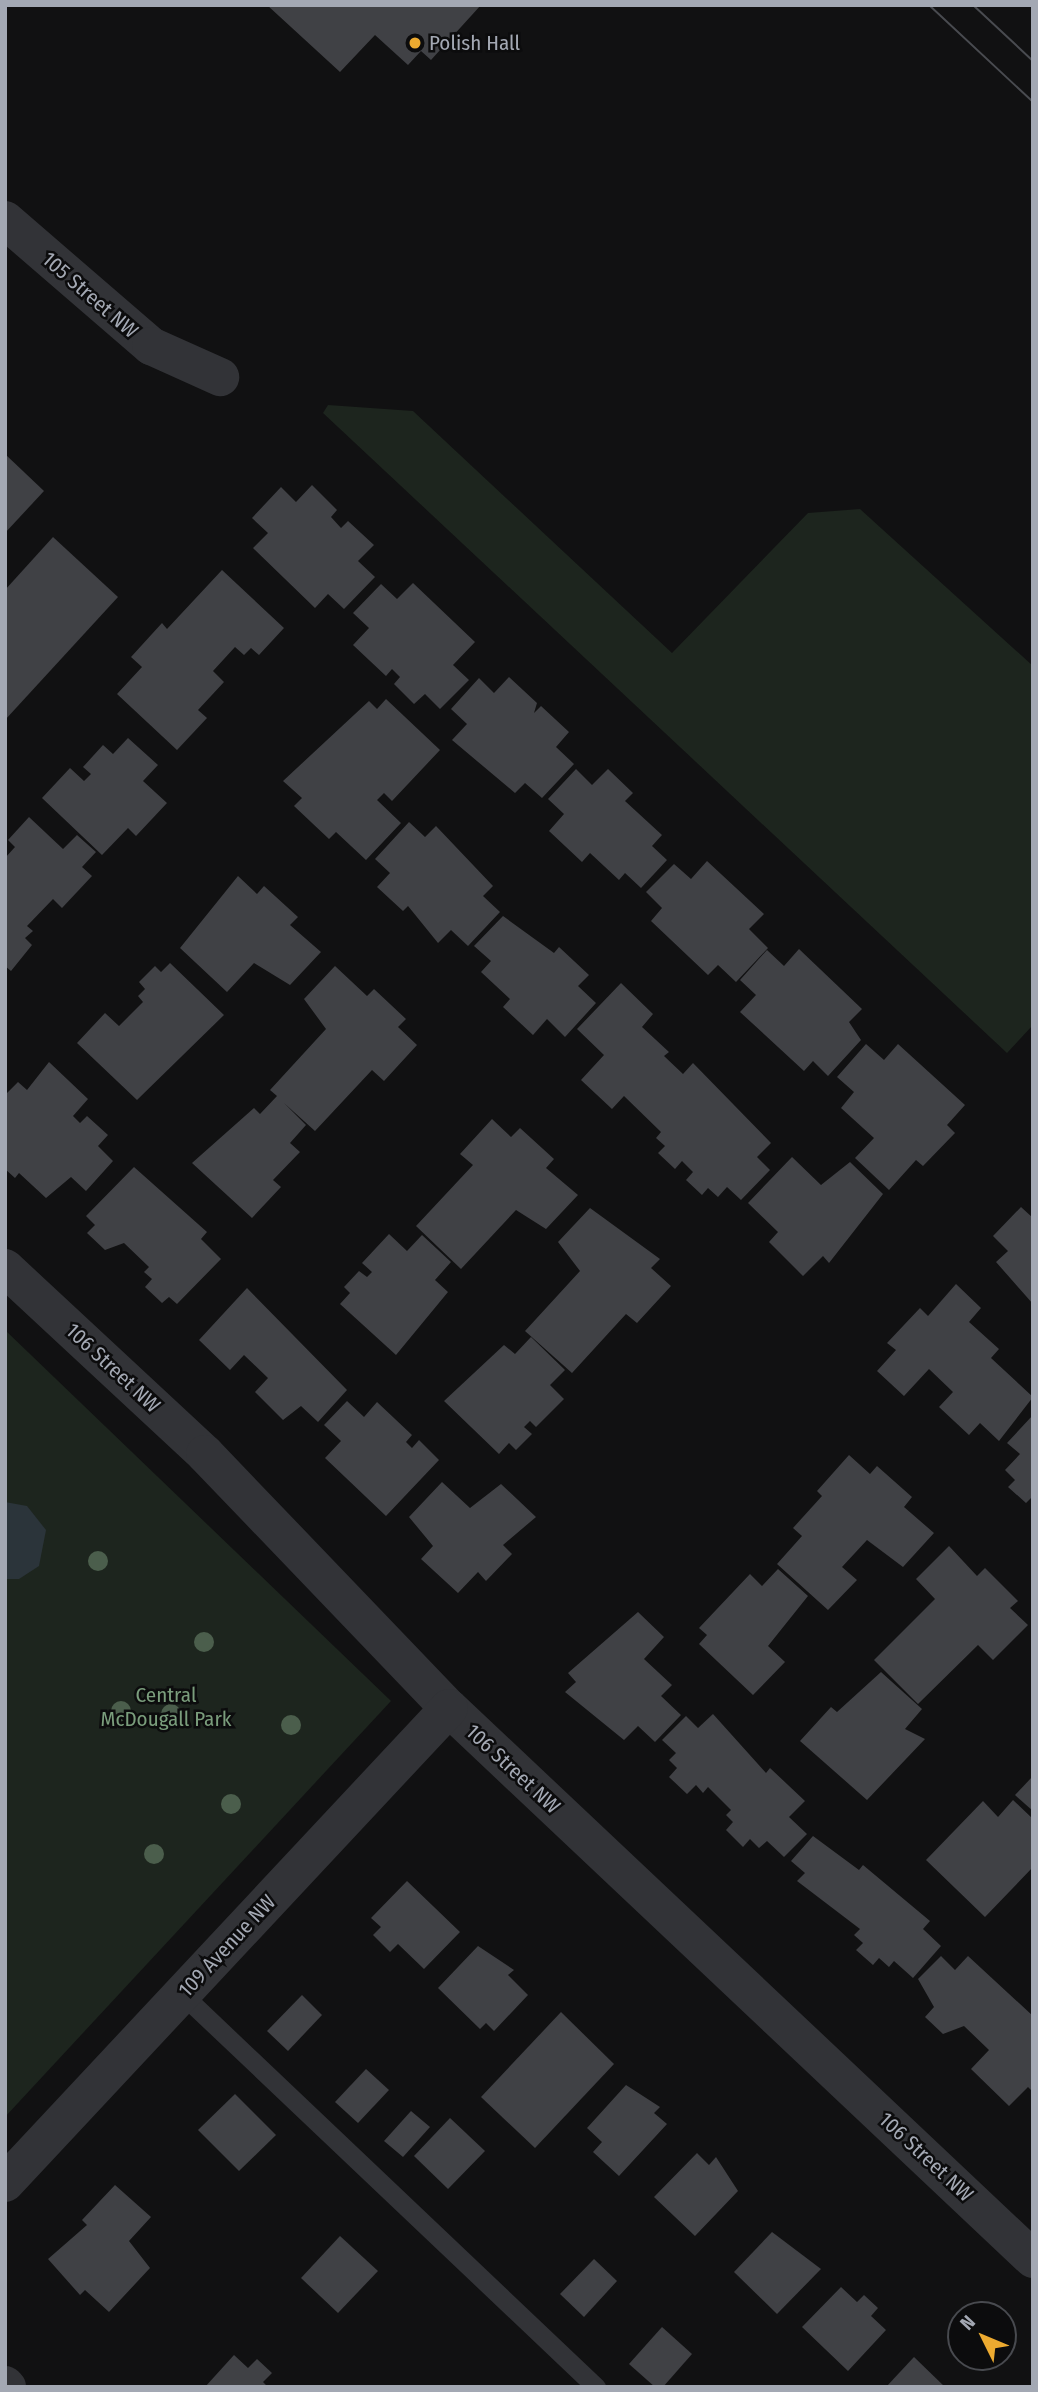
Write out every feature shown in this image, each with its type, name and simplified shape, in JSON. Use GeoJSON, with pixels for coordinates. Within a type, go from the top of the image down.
{"type":"FeatureCollection","features":[{"type":"Feature","properties":{"kind":"street","name":"105 Street NW"},"geometry":{"type":"LineString","coordinates":[[5,220],[150,346],[220,377]]}},
{"type":"Feature","properties":{"kind":"street","name":"106 Street NW"},"geometry":{"type":"LineString","coordinates":[[5,1268],[205,1454],[449,1708],[1033,2259]]}},
{"type":"Feature","properties":{"kind":"street","name":"109 Avenue NW"},"geometry":{"type":"LineString","coordinates":[[5,2183],[449,1708]]}},
{"type":"Feature","properties":{"kind":"lane"},"geometry":{"type":"LineString","coordinates":[[182,1994],[596,2387]]}},
{"type":"Feature","properties":{"kind":"green space"},"geometry":{"type":"Polygon","coordinates":[[[328,405],[413,411],[672,653],[808,513],[860,509],[1033,666],[1033,1025],[1007,1053],[323,413],[328,405]]]}},
{"type":"Feature","properties":{"kind":"green space","name":"Central McDougall Park"},"geometry":{"type":"Polygon","coordinates":[[[5,1330],[391,1701],[5,2117],[5,1330]]]}},
{"type":"Feature","properties":{"kind":"shaded area"},"geometry":{"type":"Polygon","coordinates":[[[5,1502],[27,1506],[46,1530],[39,1566],[19,1579],[5,1579],[5,1502]]]}},
{"type":"Feature","properties":{"kind":"building","name":"Polish Hall"},"geometry":{"type":"Polygon","coordinates":[[[267,5],[481,5],[431,60],[421,51],[408,65],[375,35],[340,72],[267,5]]]}},
{"type":"Feature","properties":{"kind":"building"},"geometry":{"type":"Polygon","coordinates":[[[5,454],[44,491],[5,533],[5,454]]]}},
{"type":"Feature","properties":{"kind":"building"},"geometry":{"type":"Polygon","coordinates":[[[312,485],[337,510],[331,517],[341,528],[348,521],[374,545],[358,561],[375,577],[344,609],[328,594],[315,608],[253,548],[268,533],[252,518],[281,487],[296,502],[312,485]]]}},
{"type":"Feature","properties":{"kind":"building"},"geometry":{"type":"Polygon","coordinates":[[[53,537],[118,597],[5,720],[5,590],[53,537]]]}},
{"type":"Feature","properties":{"kind":"building"},"geometry":{"type":"Polygon","coordinates":[[[222,570],[284,628],[259,655],[251,648],[244,655],[235,647],[213,671],[224,682],[198,710],[207,718],[177,750],[117,694],[142,667],[131,657],[162,623],[167,629],[222,570]]]}},
{"type":"Feature","properties":{"kind":"building"},"geometry":{"type":"Polygon","coordinates":[[[413,583],[475,642],[453,665],[469,680],[440,709],[425,694],[414,704],[394,684],[400,677],[392,669],[386,676],[353,645],[369,628],[353,613],[381,584],[397,599],[413,583]]]}},
{"type":"Feature","properties":{"kind":"building"},"geometry":{"type":"Polygon","coordinates":[[[509,677],[537,703],[534,713],[541,706],[569,732],[556,747],[574,764],[542,798],[525,783],[515,793],[452,740],[467,724],[451,709],[479,678],[494,693],[509,677]]]}},
{"type":"Feature","properties":{"kind":"building"},"geometry":{"type":"Polygon","coordinates":[[[386,699],[440,750],[392,801],[384,793],[377,800],[401,823],[366,860],[336,832],[329,839],[294,806],[302,798],[283,781],[369,701],[377,709],[386,699]]]}},
{"type":"Feature","properties":{"kind":"building"},"geometry":{"type":"Polygon","coordinates":[[[128,738],[158,765],[143,781],[167,803],[136,836],[128,828],[102,855],[42,798],[70,768],[84,781],[91,774],[83,767],[103,745],[113,754],[128,738]]]}},
{"type":"Feature","properties":{"kind":"building"},"geometry":{"type":"Polygon","coordinates":[[[576,769],[592,785],[608,769],[633,793],[625,801],[662,835],[652,846],[667,860],[641,888],[625,873],[619,880],[590,853],[582,862],[549,831],[564,814],[548,799],[576,769]]]}},
{"type":"Feature","properties":{"kind":"building"},"geometry":{"type":"Polygon","coordinates":[[[29,817],[63,849],[77,835],[96,852],[82,867],[92,876],[62,908],[53,899],[27,926],[33,931],[25,938],[32,945],[11,971],[5,966],[5,858],[15,847],[8,840],[29,817]]]}},
{"type":"Feature","properties":{"kind":"building"},"geometry":{"type":"Polygon","coordinates":[[[409,822],[425,837],[436,826],[493,886],[483,896],[500,912],[468,946],[451,930],[438,943],[408,906],[403,911],[377,887],[390,873],[375,859],[409,822]]]}},
{"type":"Feature","properties":{"kind":"building"},"geometry":{"type":"Polygon","coordinates":[[[707,861],[764,914],[749,929],[768,948],[736,982],[718,965],[708,975],[651,921],[662,908],[646,892],[674,864],[691,879],[707,861]]]}},
{"type":"Feature","properties":{"kind":"building"},"geometry":{"type":"Polygon","coordinates":[[[238,876],[257,894],[264,886],[298,917],[290,925],[321,952],[290,985],[254,963],[227,992],[180,948],[238,876]]]}},
{"type":"Feature","properties":{"kind":"building"},"geometry":{"type":"Polygon","coordinates":[[[503,916],[554,953],[559,947],[589,975],[578,986],[596,1003],[565,1037],[547,1019],[533,1035],[503,1007],[510,999],[481,972],[491,961],[474,946],[503,916]]]}},
{"type":"Feature","properties":{"kind":"building"},"geometry":{"type":"Polygon","coordinates":[[[799,949],[862,1009],[849,1022],[861,1040],[828,1076],[813,1061],[804,1071],[740,1012],[756,995],[740,980],[767,950],[784,966],[799,949]]]}},
{"type":"Feature","properties":{"kind":"building"},"geometry":{"type":"Polygon","coordinates":[[[170,963],[224,1015],[137,1100],[77,1043],[105,1013],[119,1026],[143,1002],[138,996],[145,989],[139,982],[155,966],[161,972],[170,963]]]}},
{"type":"Feature","properties":{"kind":"building"},"geometry":{"type":"Polygon","coordinates":[[[335,966],[367,996],[374,989],[406,1019],[398,1027],[417,1045],[384,1081],[372,1070],[315,1131],[284,1103],[306,1125],[290,1143],[300,1152],[273,1180],[281,1187],[252,1218],[192,1163],[254,1108],[260,1114],[277,1096],[270,1090],[326,1029],[304,999],[335,966]]]}},
{"type":"Feature","properties":{"kind":"building"},"geometry":{"type":"Polygon","coordinates":[[[621,983],[653,1014],[642,1027],[669,1052],[664,1056],[683,1074],[693,1063],[771,1143],[757,1157],[770,1170],[741,1200],[727,1187],[718,1197],[708,1188],[702,1195],[686,1180],[693,1172],[682,1161],[675,1169],[658,1153],[665,1146],[656,1138],[661,1132],[624,1096],[612,1109],[581,1080],[604,1055],[577,1029],[621,983]]]}},
{"type":"Feature","properties":{"kind":"building"},"geometry":{"type":"Polygon","coordinates":[[[866,1044],[884,1060],[898,1044],[965,1105],[947,1125],[955,1133],[923,1166],[916,1160],[889,1190],[855,1158],[874,1138],[841,1108],[854,1092],[837,1077],[866,1044]]]}},
{"type":"Feature","properties":{"kind":"building"},"geometry":{"type":"Polygon","coordinates":[[[49,1062],[88,1099],[73,1116],[80,1123],[87,1116],[108,1135],[98,1146],[113,1161],[86,1191],[71,1177],[46,1198],[19,1173],[15,1178],[5,1169],[5,1095],[18,1082],[27,1090],[49,1062]]]}},
{"type":"Feature","properties":{"kind":"building"},"geometry":{"type":"Polygon","coordinates":[[[492,1119],[511,1137],[520,1128],[554,1159],[546,1168],[578,1195],[546,1229],[516,1210],[461,1269],[416,1226],[473,1165],[460,1154],[492,1119]]]}},
{"type":"Feature","properties":{"kind":"building"},"geometry":{"type":"Polygon","coordinates":[[[792,1157],[821,1185],[850,1162],[883,1194],[829,1263],[823,1256],[803,1276],[769,1242],[778,1232],[748,1203],[792,1157]]]}},
{"type":"Feature","properties":{"kind":"building"},"geometry":{"type":"Polygon","coordinates":[[[134,1167],[207,1232],[201,1239],[221,1259],[177,1304],[169,1297],[162,1303],[145,1287],[152,1279],[144,1272],[149,1267],[124,1243],[105,1250],[87,1233],[95,1225],[86,1216],[134,1167]]]}},
{"type":"Feature","properties":{"kind":"building"},"geometry":{"type":"Polygon","coordinates":[[[1021,1207],[1033,1218],[1033,1304],[996,1262],[1008,1251],[993,1236],[1021,1207]]]}},
{"type":"Feature","properties":{"kind":"building"},"geometry":{"type":"Polygon","coordinates":[[[590,1208],[660,1259],[651,1268],[671,1286],[637,1323],[626,1314],[572,1373],[525,1331],[580,1271],[558,1242],[590,1208]]]}},
{"type":"Feature","properties":{"kind":"building"},"geometry":{"type":"Polygon","coordinates":[[[389,1234],[407,1251],[422,1235],[451,1262],[435,1280],[448,1292],[396,1355],[340,1304],[350,1293],[344,1287],[359,1271],[367,1277],[372,1272],[362,1263],[389,1234]]]}},
{"type":"Feature","properties":{"kind":"building"},"geometry":{"type":"Polygon","coordinates":[[[956,1284],[981,1308],[969,1322],[999,1349],[991,1358],[1033,1397],[999,1441],[980,1423],[969,1435],[939,1407],[953,1392],[929,1369],[904,1396],[877,1371],[896,1350],[887,1343],[920,1308],[928,1316],[956,1284]]]}},
{"type":"Feature","properties":{"kind":"building"},"geometry":{"type":"Polygon","coordinates":[[[247,1288],[347,1390],[318,1422],[301,1406],[283,1420],[255,1392],[268,1378],[244,1355],[230,1370],[199,1340],[247,1288]]]}},
{"type":"Feature","properties":{"kind":"building"},"geometry":{"type":"Polygon","coordinates":[[[531,1337],[565,1370],[550,1385],[564,1399],[536,1427],[530,1421],[524,1427],[532,1434],[516,1450],[509,1443],[499,1454],[444,1401],[504,1345],[515,1354],[531,1337]]]}},
{"type":"Feature","properties":{"kind":"building"},"geometry":{"type":"Polygon","coordinates":[[[347,1401],[364,1417],[377,1402],[412,1435],[406,1442],[412,1448],[419,1440],[439,1460],[386,1516],[325,1458],[341,1441],[324,1425],[347,1401]]]}},
{"type":"Feature","properties":{"kind":"building"},"geometry":{"type":"Polygon","coordinates":[[[1033,1415],[1033,1496],[1026,1503],[1008,1487],[1015,1480],[1005,1470],[1020,1454],[1007,1443],[1033,1415]]]}},
{"type":"Feature","properties":{"kind":"building"},"geometry":{"type":"Polygon","coordinates":[[[849,1455],[870,1474],[877,1466],[912,1497],[904,1507],[934,1533],[903,1567],[867,1540],[842,1567],[857,1580],[828,1610],[777,1564],[802,1536],[793,1528],[822,1496],[817,1491],[849,1455]]]}},
{"type":"Feature","properties":{"kind":"building"},"geometry":{"type":"Polygon","coordinates":[[[442,1482],[470,1508],[501,1484],[536,1517],[503,1545],[512,1554],[486,1581],[478,1572],[458,1593],[421,1559],[433,1546],[409,1517],[442,1482]]]}},
{"type":"Feature","properties":{"kind":"building"},"geometry":{"type":"Polygon","coordinates":[[[949,1546],[977,1576],[985,1568],[1018,1601],[1010,1608],[1028,1625],[993,1660],[978,1645],[918,1704],[874,1660],[935,1599],[916,1579],[949,1546]]]}},
{"type":"Feature","properties":{"kind":"building"},"geometry":{"type":"Polygon","coordinates":[[[778,1569],[808,1596],[768,1646],[785,1662],[753,1695],[699,1644],[707,1635],[699,1628],[750,1574],[762,1586],[778,1569]]]}},
{"type":"Feature","properties":{"kind":"building"},"geometry":{"type":"Polygon","coordinates":[[[638,1612],[664,1637],[644,1659],[672,1685],[661,1696],[681,1715],[655,1742],[638,1726],[624,1740],[565,1692],[576,1682],[568,1673],[638,1612]]]}},
{"type":"Feature","properties":{"kind":"building"},"geometry":{"type":"Polygon","coordinates":[[[881,1672],[922,1709],[905,1729],[925,1739],[867,1800],[800,1741],[831,1707],[837,1712],[881,1672]]]}},
{"type":"Feature","properties":{"kind":"building"},"geometry":{"type":"Polygon","coordinates":[[[713,1714],[766,1773],[770,1768],[805,1801],[789,1817],[807,1834],[784,1857],[767,1841],[759,1848],[750,1839],[743,1847],[726,1830],[733,1822],[726,1815],[731,1810],[708,1787],[703,1793],[696,1785],[687,1794],[669,1777],[677,1768],[669,1760],[676,1753],[662,1740],[686,1716],[698,1728],[713,1714]]]}},
{"type":"Feature","properties":{"kind":"building"},"geometry":{"type":"Polygon","coordinates":[[[1033,1776],[1033,1811],[1015,1795],[1033,1776]]]}},
{"type":"Feature","properties":{"kind":"building"},"geometry":{"type":"Polygon","coordinates":[[[1013,1800],[1033,1819],[1033,1867],[985,1917],[926,1860],[983,1801],[998,1817],[1013,1800]]]}},
{"type":"Feature","properties":{"kind":"building"},"geometry":{"type":"Polygon","coordinates":[[[813,1836],[859,1870],[863,1865],[930,1921],[923,1929],[941,1946],[913,1978],[894,1961],[889,1967],[879,1958],[873,1965],[856,1950],[863,1943],[854,1935],[860,1929],[797,1881],[805,1873],[791,1861],[813,1836]]]}},
{"type":"Feature","properties":{"kind":"building"},"geometry":{"type":"Polygon","coordinates":[[[407,1881],[460,1932],[424,1969],[398,1944],[390,1952],[373,1935],[381,1927],[371,1918],[407,1881]]]}},
{"type":"Feature","properties":{"kind":"building"},"geometry":{"type":"Polygon","coordinates":[[[478,1946],[514,1970],[508,1975],[528,1995],[494,2031],[486,2023],[480,2029],[438,1988],[478,1946]]]}},
{"type":"Feature","properties":{"kind":"building"},"geometry":{"type":"Polygon","coordinates":[[[941,1956],[955,1970],[968,1956],[1033,2016],[1033,2092],[1028,2087],[1009,2106],[971,2069],[989,2050],[964,2026],[943,2034],[925,2017],[934,2007],[918,1979],[941,1956]]]}},
{"type":"Feature","properties":{"kind":"building"},"geometry":{"type":"Polygon","coordinates":[[[302,1995],[322,2015],[288,2051],[267,2031],[302,1995]]]}},
{"type":"Feature","properties":{"kind":"building"},"geometry":{"type":"Polygon","coordinates":[[[561,2012],[614,2064],[535,2148],[481,2097],[561,2012]]]}},
{"type":"Feature","properties":{"kind":"building"},"geometry":{"type":"Polygon","coordinates":[[[366,2069],[389,2090],[358,2123],[335,2102],[366,2069]]]}},
{"type":"Feature","properties":{"kind":"building"},"geometry":{"type":"Polygon","coordinates":[[[626,2085],[660,2107],[654,2113],[667,2124],[619,2176],[593,2152],[602,2142],[587,2128],[626,2085]]]}},
{"type":"Feature","properties":{"kind":"building"},"geometry":{"type":"Polygon","coordinates":[[[235,2094],[276,2135],[239,2171],[198,2130],[235,2094]]]}},
{"type":"Feature","properties":{"kind":"building"},"geometry":{"type":"Polygon","coordinates":[[[411,2111],[430,2127],[403,2157],[384,2141],[411,2111]]]}},
{"type":"Feature","properties":{"kind":"building"},"geometry":{"type":"Polygon","coordinates":[[[450,2118],[485,2151],[448,2189],[414,2156],[450,2118]]]}},
{"type":"Feature","properties":{"kind":"building"},"geometry":{"type":"Polygon","coordinates":[[[697,2153],[709,2165],[716,2157],[738,2191],[695,2236],[654,2197],[697,2153]]]}},
{"type":"Feature","properties":{"kind":"building"},"geometry":{"type":"Polygon","coordinates":[[[115,2185],[151,2217],[129,2241],[150,2268],[109,2312],[85,2290],[80,2295],[48,2259],[87,2225],[82,2220],[115,2185]]]}},
{"type":"Feature","properties":{"kind":"building"},"geometry":{"type":"Polygon","coordinates":[[[772,2232],[821,2269],[777,2314],[734,2272],[772,2232]]]}},
{"type":"Feature","properties":{"kind":"building"},"geometry":{"type":"Polygon","coordinates":[[[340,2236],[378,2271],[338,2313],[301,2278],[340,2236]]]}},
{"type":"Feature","properties":{"kind":"building"},"geometry":{"type":"Polygon","coordinates":[[[594,2259],[617,2281],[584,2317],[560,2294],[594,2259]]]}},
{"type":"Feature","properties":{"kind":"building"},"geometry":{"type":"Polygon","coordinates":[[[841,2287],[857,2302],[864,2295],[878,2308],[871,2316],[886,2330],[848,2371],[802,2327],[841,2287]]]}},
{"type":"Feature","properties":{"kind":"building"},"geometry":{"type":"Polygon","coordinates":[[[662,2327],[692,2354],[663,2387],[655,2387],[629,2364],[662,2327]]]}},
{"type":"Feature","properties":{"kind":"building"},"geometry":{"type":"Polygon","coordinates":[[[234,2355],[248,2368],[257,2359],[272,2373],[263,2382],[268,2387],[205,2387],[234,2355]]]}},
{"type":"Feature","properties":{"kind":"building"},"geometry":{"type":"Polygon","coordinates":[[[914,2357],[945,2387],[886,2387],[914,2357]]]}},
{"type":"Feature","properties":{"kind":"tram line"},"geometry":{"type":"LineString","coordinates":[[929,5],[1033,102]]}},
{"type":"Feature","properties":{"kind":"tram line"},"geometry":{"type":"LineString","coordinates":[[973,5],[1033,61]]}},
{"type":"Feature","properties":{"kind":"place","name":"Polish Hall"},"geometry":{"type":"Point","coordinates":[415,43]}}]}
